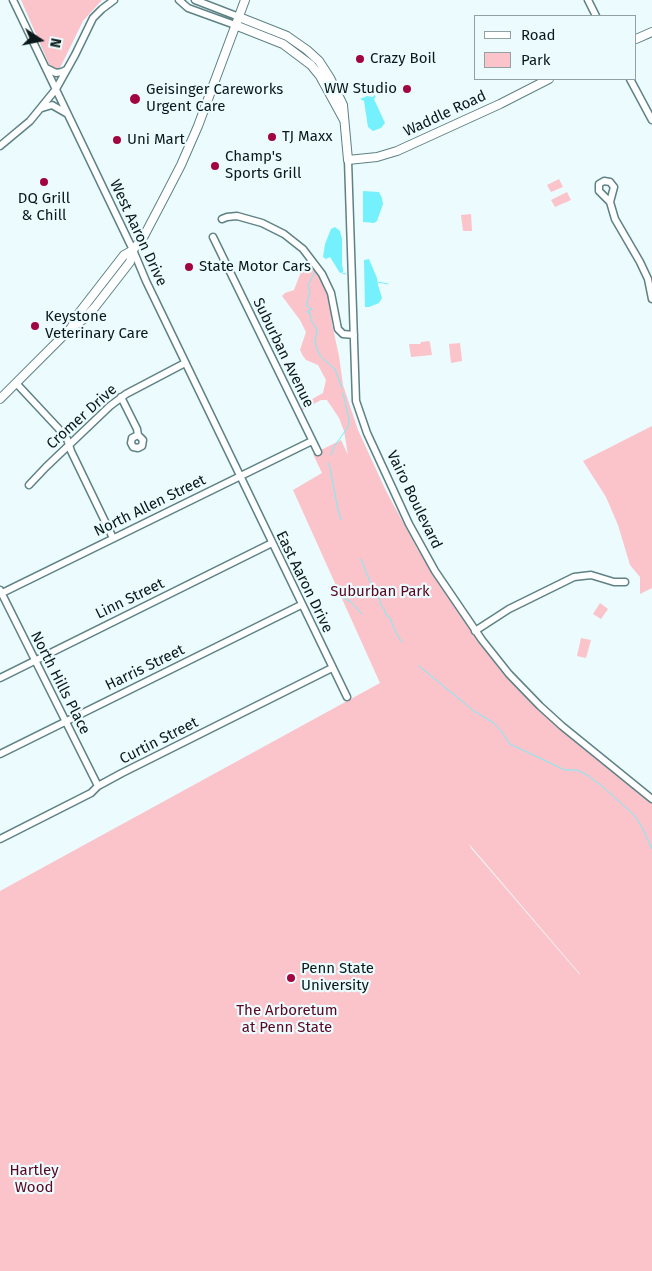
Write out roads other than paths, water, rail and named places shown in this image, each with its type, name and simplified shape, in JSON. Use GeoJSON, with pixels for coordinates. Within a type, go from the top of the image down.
{"type":"FeatureCollection","features":[{"type":"Feature","properties":{"kind":"main road"},"geometry":{"type":"LineString","coordinates":[[0,399],[71,328],[84,320],[130,262],[133,250],[144,236],[182,165],[204,112],[244,0]]}},
{"type":"Feature","properties":{"kind":"main road","name":"Vairo Boulevard"},"geometry":{"type":"LineString","coordinates":[[238,17],[287,36],[315,56],[340,97],[344,109],[348,160]]}},
{"type":"Feature","properties":{"kind":"main road","name":"Vairo Boulevard"},"geometry":{"type":"LineString","coordinates":[[235,25],[283,44],[312,65],[346,124]]}},
{"type":"Feature","properties":{"kind":"main road"},"geometry":{"type":"LineString","coordinates":[[637,39],[652,32]]}},
{"type":"Feature","properties":{"kind":"main road","name":"Waddle Road"},"geometry":{"type":"LineString","coordinates":[[348,160],[377,157],[397,151],[500,104],[547,80]]}},
{"type":"Feature","properties":{"kind":"street","name":"West Aaron Drive"},"geometry":{"type":"LineString","coordinates":[[13,0],[240,476]]}},
{"type":"Feature","properties":{"kind":"street"},"geometry":{"type":"LineString","coordinates":[[0,146],[17,133],[56,89],[93,18],[102,8],[114,0]]}},
{"type":"Feature","properties":{"kind":"street"},"geometry":{"type":"LineString","coordinates":[[179,0],[188,8],[235,25]]}},
{"type":"Feature","properties":{"kind":"street"},"geometry":{"type":"LineString","coordinates":[[195,0],[238,17]]}},
{"type":"Feature","properties":{"kind":"street"},"geometry":{"type":"LineString","coordinates":[[588,0],[596,15]]}},
{"type":"Feature","properties":{"kind":"street"},"geometry":{"type":"LineString","coordinates":[[45,67],[56,73],[65,71],[69,67]]}},
{"type":"Feature","properties":{"kind":"street"},"geometry":{"type":"LineString","coordinates":[[631,80],[652,120]]}},
{"type":"Feature","properties":{"kind":"street"},"geometry":{"type":"LineString","coordinates":[[39,110],[52,105],[63,110],[69,117]]}},
{"type":"Feature","properties":{"kind":"street","name":"Vairo Boulevard"},"geometry":{"type":"LineString","coordinates":[[348,160],[356,400],[367,433],[417,541],[476,631],[509,674],[540,706],[652,800]]}},
{"type":"Feature","properties":{"kind":"street"},"geometry":{"type":"LineString","coordinates":[[610,202],[615,219],[632,244],[648,279],[652,299]]}},
{"type":"Feature","properties":{"kind":"street"},"geometry":{"type":"LineString","coordinates":[[222,219],[237,216],[262,223],[284,234],[303,249],[322,274],[331,293],[338,329],[343,334],[354,335]]}},
{"type":"Feature","properties":{"kind":"street","name":"Suburban Avenue"},"geometry":{"type":"LineString","coordinates":[[213,237],[318,452]]}},
{"type":"Feature","properties":{"kind":"street","name":"Cromer Drive"},"geometry":{"type":"LineString","coordinates":[[29,485],[121,398],[185,363]]}},
{"type":"Feature","properties":{"kind":"street"},"geometry":{"type":"LineString","coordinates":[[16,384],[58,428],[70,445],[113,538]]}},
{"type":"Feature","properties":{"kind":"street"},"geometry":{"type":"LineString","coordinates":[[121,398],[137,429],[138,435]]}},
{"type":"Feature","properties":{"kind":"street","name":"North Allen Street"},"geometry":{"type":"LineString","coordinates":[[1,593],[312,441]]}},
{"type":"Feature","properties":{"kind":"street","name":"East Aaron Drive"},"geometry":{"type":"LineString","coordinates":[[240,476],[347,697]]}},
{"type":"Feature","properties":{"kind":"street","name":"Linn Street"},"geometry":{"type":"LineString","coordinates":[[0,678],[272,543]]}},
{"type":"Feature","properties":{"kind":"street"},"geometry":{"type":"LineString","coordinates":[[476,631],[509,609],[574,577],[591,575],[614,582],[625,582]]}},
{"type":"Feature","properties":{"kind":"street","name":"North Hills Place"},"geometry":{"type":"LineString","coordinates":[[1,593],[98,786]]}},
{"type":"Feature","properties":{"kind":"street","name":"Harris Street"},"geometry":{"type":"LineString","coordinates":[[0,754],[301,605]]}},
{"type":"Feature","properties":{"kind":"street","name":"Curtin Street"},"geometry":{"type":"LineString","coordinates":[[0,838],[91,794],[98,786],[332,668]]}},
{"type":"Feature","properties":{"kind":"water"},"geometry":{"type":"Polygon","coordinates":[[[374,95],[385,123],[381,128],[373,131],[368,127],[364,101],[360,99],[367,96],[373,97],[374,95]]]}},
{"type":"Feature","properties":{"kind":"water"},"geometry":{"type":"Polygon","coordinates":[[[363,191],[379,192],[382,198],[383,204],[377,221],[374,223],[363,222],[363,191]]]}},
{"type":"Feature","properties":{"kind":"water"},"geometry":{"type":"Polygon","coordinates":[[[335,227],[340,231],[342,239],[343,272],[340,273],[330,257],[326,259],[323,257],[325,244],[331,229],[335,227]]]}},
{"type":"Feature","properties":{"kind":"water"},"geometry":{"type":"Polygon","coordinates":[[[369,259],[377,278],[382,298],[379,303],[365,307],[364,260],[369,259]]]}},
{"type":"Feature","properties":{"kind":"waterway"},"geometry":{"type":"LineString","coordinates":[[315,272],[308,285],[310,291],[307,306],[312,309],[307,312],[310,313],[311,320],[317,329],[315,343],[318,351],[321,357],[335,369],[342,388]]}},
{"type":"Feature","properties":{"kind":"waterway"},"geometry":{"type":"LineString","coordinates":[[342,273],[346,274]]}},
{"type":"Feature","properties":{"kind":"waterway"},"geometry":{"type":"LineString","coordinates":[[378,282],[388,284]]}},
{"type":"Feature","properties":{"kind":"waterway"},"geometry":{"type":"LineString","coordinates":[[331,455],[334,447],[348,427],[349,419],[343,393]]}},
{"type":"Feature","properties":{"kind":"waterway"},"geometry":{"type":"LineString","coordinates":[[329,463],[341,520]]}},
{"type":"Feature","properties":{"kind":"waterway"},"geometry":{"type":"LineString","coordinates":[[361,559],[373,589],[380,600],[380,604],[390,618],[402,642]]}},
{"type":"Feature","properties":{"kind":"waterway"},"geometry":{"type":"LineString","coordinates":[[344,598],[351,602],[362,614]]}},
{"type":"Feature","properties":{"kind":"waterway"},"geometry":{"type":"LineString","coordinates":[[419,666],[474,711],[494,723],[510,744],[565,770],[577,770],[602,786],[635,816],[652,849]]}},
{"type":"Feature","properties":{"kind":"place","name":"Crazy Boil"},"geometry":{"type":"Point","coordinates":[360,59]}},
{"type":"Feature","properties":{"kind":"place","name":"WW Studio"},"geometry":{"type":"Point","coordinates":[407,89]}},
{"type":"Feature","properties":{"kind":"place","name":"Geisinger Careworks Urgent Care"},"geometry":{"type":"Point","coordinates":[135,99]}},
{"type":"Feature","properties":{"kind":"place","name":"TJ Maxx"},"geometry":{"type":"Point","coordinates":[272,137]}},
{"type":"Feature","properties":{"kind":"place","name":"Uni Mart"},"geometry":{"type":"Point","coordinates":[117,140]}},
{"type":"Feature","properties":{"kind":"place","name":"Champ's Sports Grill"},"geometry":{"type":"Point","coordinates":[215,166]}},
{"type":"Feature","properties":{"kind":"place","name":"DQ Grill & Chill"},"geometry":{"type":"Point","coordinates":[44,182]}},
{"type":"Feature","properties":{"kind":"place","name":"State Motor Cars"},"geometry":{"type":"Point","coordinates":[189,267]}},
{"type":"Feature","properties":{"kind":"place","name":"Keystone Veterinary Care"},"geometry":{"type":"Point","coordinates":[35,326]}},
{"type":"Feature","properties":{"kind":"place","name":"Penn State University"},"geometry":{"type":"Point","coordinates":[291,978]}},
{"type":"Feature","properties":{"kind":"park label","name":"Suburban Park"},"geometry":{"type":"Point","coordinates":[380,592]}},
{"type":"Feature","properties":{"kind":"park label","name":"The Arboretum at Penn State"},"geometry":{"type":"Point","coordinates":[287,1020]}},
{"type":"Feature","properties":{"kind":"park label","name":"Hartley Wood"},"geometry":{"type":"Point","coordinates":[34,1180]}}]}
